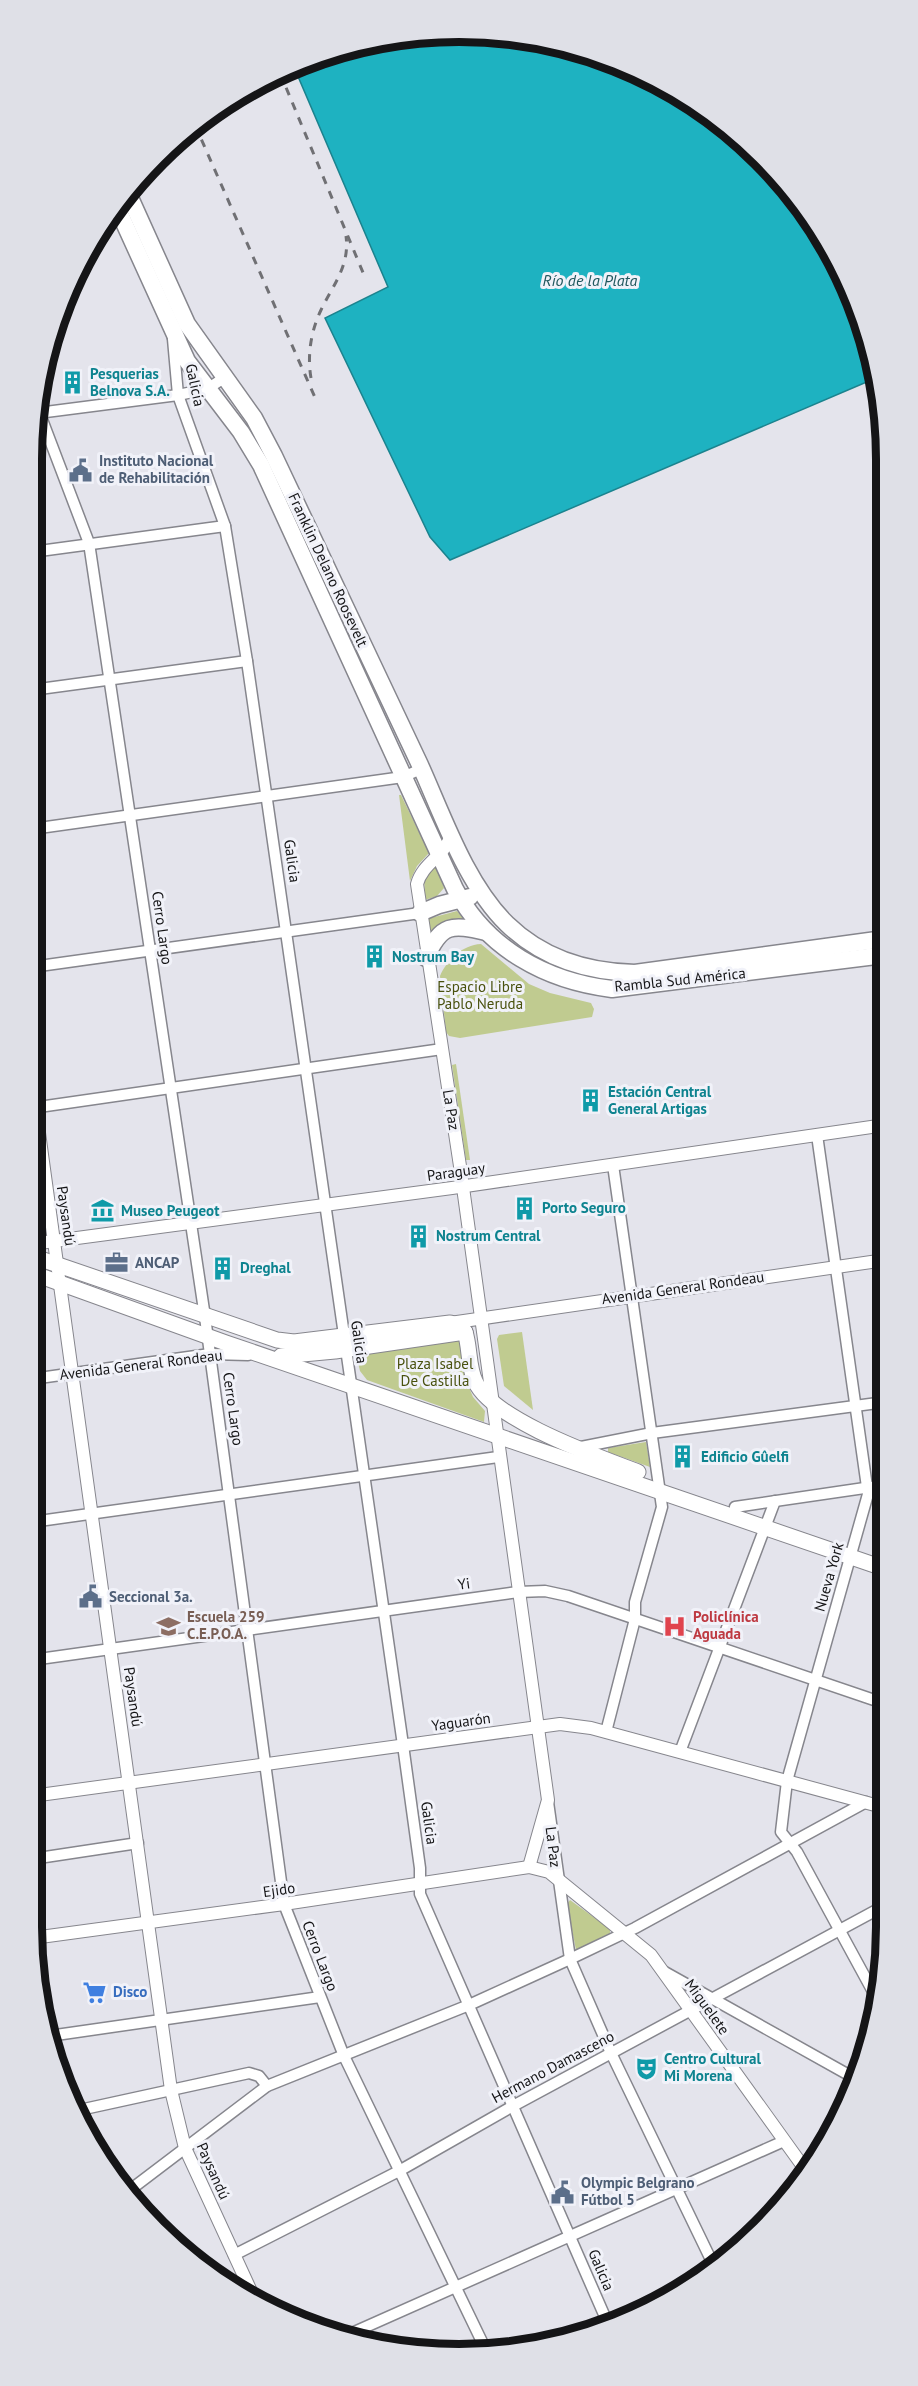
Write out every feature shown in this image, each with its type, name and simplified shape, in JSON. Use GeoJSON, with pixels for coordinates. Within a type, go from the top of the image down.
{"type":"FeatureCollection","features":[{"type":"Feature","properties":{"kind":"main road","name":"Franklin Delano Roosevelt"},"geometry":{"type":"LineString","coordinates":[[131,201],[187,324],[254,418],[274,456],[421,769]]}},
{"type":"Feature","properties":{"kind":"main road","name":"Franklin Delano Roosevelt"},"geometry":{"type":"LineString","coordinates":[[121,215],[173,334],[207,389],[241,432],[261,465],[403,777]]}},
{"type":"Feature","properties":{"kind":"main road","name":"Rambla Sud América"},"geometry":{"type":"LineString","coordinates":[[421,769],[451,834],[486,899],[509,926],[544,951],[584,967],[609,972],[635,973],[876,948]]}},
{"type":"Feature","properties":{"kind":"main road","name":"Rambla Sud América"},"geometry":{"type":"LineString","coordinates":[[403,777],[460,898],[487,932],[512,954],[536,968],[576,984],[612,989],[876,948]]}},
{"type":"Feature","properties":{"kind":"main road"},"geometry":{"type":"LineString","coordinates":[[420,914],[460,898],[486,899]]}},
{"type":"Feature","properties":{"kind":"main road"},"geometry":{"type":"LineString","coordinates":[[426,958],[440,933],[447,929],[464,926],[487,932]]}},
{"type":"Feature","properties":{"kind":"main road"},"geometry":{"type":"LineString","coordinates":[[42,1259],[277,1340],[344,1343]]}},
{"type":"Feature","properties":{"kind":"main road"},"geometry":{"type":"LineString","coordinates":[[42,1277],[207,1336],[350,1383],[495,1436],[735,1507],[767,1523]]}},
{"type":"Feature","properties":{"kind":"main road"},"geometry":{"type":"LineString","coordinates":[[450,1323],[460,1326],[465,1332],[474,1380],[491,1399],[535,1430],[659,1484],[852,1552],[876,1564]]}},
{"type":"Feature","properties":{"kind":"main road","name":"Avenida General Rondeau"},"geometry":{"type":"LineString","coordinates":[[268,1356],[302,1355],[344,1343],[450,1323]]}},
{"type":"Feature","properties":{"kind":"main road","name":"Avenida General Rondeau"},"geometry":{"type":"LineString","coordinates":[[344,1343],[465,1332]]}},
{"type":"Feature","properties":{"kind":"main road"},"geometry":{"type":"LineString","coordinates":[[852,1552],[876,1556]]}},
{"type":"Feature","properties":{"kind":"street","name":"Galicia"},"geometry":{"type":"LineString","coordinates":[[173,334],[178,395],[225,526],[247,661],[403,1745],[420,1894],[605,2317]]}},
{"type":"Feature","properties":{"kind":"street"},"geometry":{"type":"LineString","coordinates":[[45,410],[178,395],[207,389],[224,378]]}},
{"type":"Feature","properties":{"kind":"street","name":"Cerro Largo"},"geometry":{"type":"LineString","coordinates":[[44,426],[89,543],[205,1317],[284,1905],[344,2056],[483,2343]]}},
{"type":"Feature","properties":{"kind":"street"},"geometry":{"type":"LineString","coordinates":[[42,550],[225,526]]}},
{"type":"Feature","properties":{"kind":"street"},"geometry":{"type":"LineString","coordinates":[[42,689],[247,661]]}},
{"type":"Feature","properties":{"kind":"street"},"geometry":{"type":"LineString","coordinates":[[42,828],[403,777],[421,769]]}},
{"type":"Feature","properties":{"kind":"street","name":"La Paz"},"geometry":{"type":"LineString","coordinates":[[451,834],[449,843],[439,856],[423,868],[419,875],[417,884],[420,914],[463,1186],[495,1436],[570,1959],[610,2053],[711,2260]]}},
{"type":"Feature","properties":{"kind":"street"},"geometry":{"type":"LineString","coordinates":[[42,966],[420,914]]}},
{"type":"Feature","properties":{"kind":"street"},"geometry":{"type":"LineString","coordinates":[[42,1106],[442,1049]]}},
{"type":"Feature","properties":{"kind":"street","name":"Paraguay"},"geometry":{"type":"LineString","coordinates":[[42,1242],[463,1186],[876,1126]]}},
{"type":"Feature","properties":{"kind":"street","name":"Nueva York"},"geometry":{"type":"LineString","coordinates":[[817,1135],[868,1500],[814,1680],[787,1781],[781,1832],[797,1852],[871,1989]]}},
{"type":"Feature","properties":{"kind":"street","name":"Paysandú"},"geometry":{"type":"LineString","coordinates":[[42,1164],[93,1513],[171,2090],[185,2148],[249,2288]]}},
{"type":"Feature","properties":{"kind":"street"},"geometry":{"type":"LineString","coordinates":[[606,1732],[635,1619],[635,1602],[661,1513],[652,1433],[613,1165]]}},
{"type":"Feature","properties":{"kind":"street","name":"Avenida General Rondeau"},"geometry":{"type":"LineString","coordinates":[[450,1323],[876,1261]]}},
{"type":"Feature","properties":{"kind":"street"},"geometry":{"type":"LineString","coordinates":[[465,1332],[481,1319]]}},
{"type":"Feature","properties":{"kind":"street","name":"Avenida General Rondeau"},"geometry":{"type":"LineString","coordinates":[[42,1377],[210,1354],[268,1356]]}},
{"type":"Feature","properties":{"kind":"street"},"geometry":{"type":"LineString","coordinates":[[576,1448],[652,1433],[876,1403]]}},
{"type":"Feature","properties":{"kind":"street"},"geometry":{"type":"LineString","coordinates":[[42,1521],[498,1457]]}},
{"type":"Feature","properties":{"kind":"street"},"geometry":{"type":"LineString","coordinates":[[735,1507],[876,1486]]}},
{"type":"Feature","properties":{"kind":"street"},"geometry":{"type":"LineString","coordinates":[[680,1752],[775,1501]]}},
{"type":"Feature","properties":{"kind":"street","name":"Yi"},"geometry":{"type":"LineString","coordinates":[[42,1659],[518,1592],[555,1592],[876,1701]]}},
{"type":"Feature","properties":{"kind":"street","name":"Yaguarón"},"geometry":{"type":"LineString","coordinates":[[42,1796],[537,1727],[575,1725],[876,1805]]}},
{"type":"Feature","properties":{"kind":"street"},"geometry":{"type":"LineString","coordinates":[[548,1800],[529,1867],[549,1872],[558,1882]]}},
{"type":"Feature","properties":{"kind":"street"},"geometry":{"type":"LineString","coordinates":[[133,2187],[267,2086],[468,2005],[570,1959],[624,1933],[866,1802]]}},
{"type":"Feature","properties":{"kind":"street"},"geometry":{"type":"LineString","coordinates":[[42,1857],[138,1843]]}},
{"type":"Feature","properties":{"kind":"street","name":"Ejido"},"geometry":{"type":"LineString","coordinates":[[42,1937],[284,1905],[420,1882],[529,1867]]}},
{"type":"Feature","properties":{"kind":"street","name":"Miguelete"},"geometry":{"type":"LineString","coordinates":[[558,1882],[651,1955],[802,2165]]}},
{"type":"Feature","properties":{"kind":"street","name":"Hermano Damasceno"},"geometry":{"type":"LineString","coordinates":[[234,2255],[399,2171],[513,2106],[876,1910]]}},
{"type":"Feature","properties":{"kind":"street"},"geometry":{"type":"LineString","coordinates":[[663,1971],[849,2075]]}},
{"type":"Feature","properties":{"kind":"street"},"geometry":{"type":"LineString","coordinates":[[56,2035],[320,1997]]}},
{"type":"Feature","properties":{"kind":"street"},"geometry":{"type":"LineString","coordinates":[[84,2109],[249,2073],[260,2076],[267,2086]]}},
{"type":"Feature","properties":{"kind":"street"},"geometry":{"type":"LineString","coordinates":[[357,2331],[784,2140]]}},
{"type":"Feature","properties":{"kind":"green space"},"geometry":{"type":"Polygon","coordinates":[[[399,795],[429,853],[417,866],[410,881],[399,795]]]}},
{"type":"Feature","properties":{"kind":"green space"},"geometry":{"type":"Polygon","coordinates":[[[436,865],[444,888],[437,896],[425,900],[424,877],[436,865]]]}},
{"type":"Feature","properties":{"kind":"green space"},"geometry":{"type":"Polygon","coordinates":[[[457,911],[465,921],[429,941],[427,919],[457,911]]]}},
{"type":"Feature","properties":{"kind":"green space","name":"Espacio Libre Pablo Neruda"},"geometry":{"type":"Polygon","coordinates":[[[481,944],[529,984],[550,993],[591,1003],[594,1009],[592,1017],[460,1038],[449,1036],[446,1032],[440,976],[456,954],[468,947],[481,944]]]}},
{"type":"Feature","properties":{"kind":"green space"},"geometry":{"type":"Polygon","coordinates":[[[456,1064],[470,1160],[466,1160],[452,1065],[456,1064]]]}},
{"type":"Feature","properties":{"kind":"green space"},"geometry":{"type":"Polygon","coordinates":[[[522,1332],[533,1410],[504,1386],[497,1339],[499,1335],[522,1332]]]}},
{"type":"Feature","properties":{"kind":"green space","name":"Plaza Isabel De Castilla"},"geometry":{"type":"Polygon","coordinates":[[[459,1339],[468,1385],[473,1397],[485,1411],[484,1422],[367,1380],[360,1371],[356,1354],[459,1339]]]}},
{"type":"Feature","properties":{"kind":"green space"},"geometry":{"type":"Polygon","coordinates":[[[646,1442],[650,1467],[608,1452],[608,1448],[646,1442]]]}},
{"type":"Feature","properties":{"kind":"green space"},"geometry":{"type":"Polygon","coordinates":[[[570,1900],[610,1929],[610,1935],[576,1950],[567,1904],[570,1900]]]}},
{"type":"Feature","properties":{"kind":"water","name":"Río de la Plata"},"geometry":{"type":"Polygon","coordinates":[[[432,43],[486,43],[540,50],[593,64],[668,98],[713,128],[754,164],[773,184],[806,227],[833,275],[854,325],[868,381],[450,560],[430,537],[325,318],[388,287],[297,75],[351,56],[432,43]]]}},
{"type":"Feature","properties":{"kind":"railway"},"geometry":{"type":"LineString","coordinates":[[283,81],[364,275]]}},
{"type":"Feature","properties":{"kind":"railway"},"geometry":{"type":"LineString","coordinates":[[199,133],[317,402]]}},
{"type":"Feature","properties":{"kind":"railway"},"geometry":{"type":"LineString","coordinates":[[311,378],[309,361],[312,335],[321,310],[343,266],[347,247],[346,236]]}},
{"type":"Feature","properties":{"kind":"place","name":"Pesquerias Belnova S.A."},"geometry":{"type":"Point","coordinates":[72,383]}},
{"type":"Feature","properties":{"kind":"place","name":"Instituto Nacional de Rehabilitación"},"geometry":{"type":"Point","coordinates":[81,470]}},
{"type":"Feature","properties":{"kind":"place","name":"Nostrum Bay"},"geometry":{"type":"Point","coordinates":[374,957]}},
{"type":"Feature","properties":{"kind":"place","name":"Estación Central General Artigas"},"geometry":{"type":"Point","coordinates":[590,1101]}},
{"type":"Feature","properties":{"kind":"place","name":"Porto Seguro"},"geometry":{"type":"Point","coordinates":[524,1208]}},
{"type":"Feature","properties":{"kind":"place","name":"Museo Peugeot"},"geometry":{"type":"Point","coordinates":[103,1211]}},
{"type":"Feature","properties":{"kind":"place","name":"Nostrum Central"},"geometry":{"type":"Point","coordinates":[418,1236]}},
{"type":"Feature","properties":{"kind":"place","name":"ANCAP"},"geometry":{"type":"Point","coordinates":[117,1263]}},
{"type":"Feature","properties":{"kind":"place","name":"Dreghal"},"geometry":{"type":"Point","coordinates":[222,1268]}},
{"type":"Feature","properties":{"kind":"place","name":"Edificio Gûelfi"},"geometry":{"type":"Point","coordinates":[683,1457]}},
{"type":"Feature","properties":{"kind":"place","name":"Seccional 3a."},"geometry":{"type":"Point","coordinates":[91,1597]}},
{"type":"Feature","properties":{"kind":"place","name":"Escuela 259 C.E.P.O.A."},"geometry":{"type":"Point","coordinates":[169,1626]}},
{"type":"Feature","properties":{"kind":"place","name":"Policlínica Aguada"},"geometry":{"type":"Point","coordinates":[675,1626]}},
{"type":"Feature","properties":{"kind":"place","name":"Disco"},"geometry":{"type":"Point","coordinates":[95,1992]}},
{"type":"Feature","properties":{"kind":"place","name":"Centro Cultural Mi Morena"},"geometry":{"type":"Point","coordinates":[646,2068]}},
{"type":"Feature","properties":{"kind":"place","name":"Olympic Belgrano Fútbol 5"},"geometry":{"type":"Point","coordinates":[563,2192]}}]}
